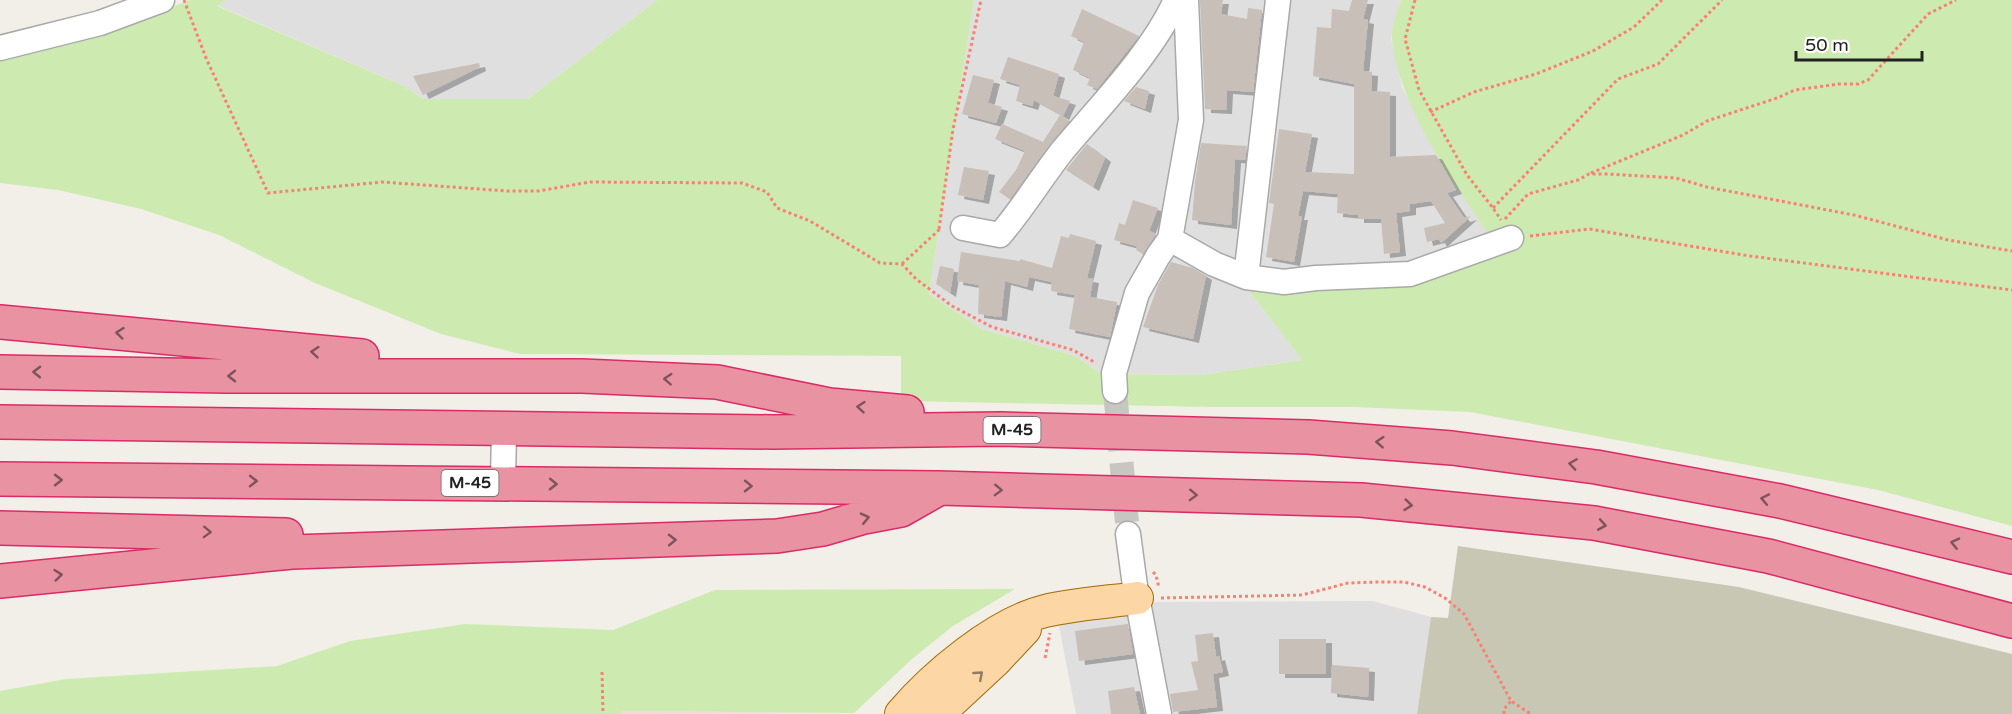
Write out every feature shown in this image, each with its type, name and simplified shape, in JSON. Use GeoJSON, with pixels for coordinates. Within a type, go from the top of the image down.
{"type":"FeatureCollection","features":[{"type":"Feature","properties":{"kind":"highway"},"geometry":{"type":"LineString","coordinates":[[0,321],[582,376]]}},
{"type":"Feature","properties":{"kind":"highway"},"geometry":{"type":"LineString","coordinates":[[0,372],[225,376],[582,376],[717,382],[829,405],[914,412],[1001,429]]}},
{"type":"Feature","properties":{"kind":"highway","name":"M-45"},"geometry":{"type":"LineString","coordinates":[[0,422],[773,432],[1001,429],[1308,437],[1452,448],[1596,467],[1780,501],[2012,557]]}},
{"type":"Feature","properties":{"kind":"highway","name":"M-45"},"geometry":{"type":"LineString","coordinates":[[0,479],[939,488],[1361,500],[1594,523],[1767,556],[2012,621]]}},
{"type":"Feature","properties":{"kind":"highway"},"geometry":{"type":"LineString","coordinates":[[0,581],[292,552],[777,536],[823,529],[864,517],[901,510],[939,488]]}},
{"type":"Feature","properties":{"kind":"highway"},"geometry":{"type":"LineString","coordinates":[[0,528],[623,541]]}},
{"type":"Feature","properties":{"kind":"main road"},"geometry":{"type":"LineString","coordinates":[[901,714],[937,676],[1007,626],[1044,611],[1137,598]]}},
{"type":"Feature","properties":{"kind":"main road"},"geometry":{"type":"LineString","coordinates":[[938,714],[1044,611]]}},
{"type":"Feature","properties":{"kind":"street"},"geometry":{"type":"LineString","coordinates":[[0,48],[100,23],[162,0]]}},
{"type":"Feature","properties":{"kind":"street"},"geometry":{"type":"LineString","coordinates":[[951,228],[1000,235],[1061,153],[1159,32],[1176,0]]}},
{"type":"Feature","properties":{"kind":"street"},"geometry":{"type":"LineString","coordinates":[[1114,382],[1137,293],[1170,239],[1191,120],[1186,0]]}},
{"type":"Feature","properties":{"kind":"street"},"geometry":{"type":"LineString","coordinates":[[1246,277],[1278,0]]}},
{"type":"Feature","properties":{"kind":"street"},"geometry":{"type":"LineString","coordinates":[[1170,239],[1214,264],[1246,277],[1284,282],[1410,273],[1506,230]]}},
{"type":"Feature","properties":{"kind":"street","name":"M-45"},"geometry":{"type":"LineString","coordinates":[[503,483],[504,429]]}},
{"type":"Feature","properties":{"kind":"street"},"geometry":{"type":"LineString","coordinates":[[1128,534],[1137,598],[1159,714]]}},
{"type":"Feature","properties":{"kind":"path"},"geometry":{"type":"LineString","coordinates":[[184,0],[206,58],[268,194],[381,182],[507,191],[538,191],[590,182],[742,183],[767,192],[777,208],[810,221],[880,262],[902,264],[951,228],[953,129],[981,0]]}},
{"type":"Feature","properties":{"kind":"path"},"geometry":{"type":"LineString","coordinates":[[1415,0],[1405,39],[1419,90],[1467,175],[1493,207],[1506,230]]}},
{"type":"Feature","properties":{"kind":"path"},"geometry":{"type":"LineString","coordinates":[[1430,112],[1474,92],[1536,74],[1593,51],[1634,27],[1662,0]]}},
{"type":"Feature","properties":{"kind":"path"},"geometry":{"type":"LineString","coordinates":[[1493,207],[1618,80],[1659,64],[1722,0]]}},
{"type":"Feature","properties":{"kind":"path"},"geometry":{"type":"LineString","coordinates":[[1506,230],[1528,194],[1578,180],[1683,135],[1707,121],[1795,90],[1839,84],[1858,84],[1868,80],[1929,14],[1956,0]]}},
{"type":"Feature","properties":{"kind":"path"},"geometry":{"type":"LineString","coordinates":[[1589,174],[1676,178],[1707,187],[1854,215],[1948,240],[2012,251]]}},
{"type":"Feature","properties":{"kind":"path"},"geometry":{"type":"LineString","coordinates":[[1506,230],[1589,229],[1750,256],[2012,290]]}},
{"type":"Feature","properties":{"kind":"path"},"geometry":{"type":"LineString","coordinates":[[902,264],[916,279],[952,306],[992,327],[1073,350],[1114,382]]}},
{"type":"Feature","properties":{"kind":"path"},"geometry":{"type":"LineString","coordinates":[[1137,598],[1302,595],[1348,584],[1404,582],[1414,584],[1444,598],[1464,614],[1511,700],[1531,714]]}},
{"type":"Feature","properties":{"kind":"path"},"geometry":{"type":"LineString","coordinates":[[602,672],[603,714]]}},
{"type":"Feature","properties":{"kind":"path"},"geometry":{"type":"LineString","coordinates":[[1504,714],[1504,709],[1511,700]]}},
{"type":"Feature","properties":{"kind":"shaded area"},"geometry":{"type":"Polygon","coordinates":[[[226,0],[657,0],[528,99],[424,99],[402,85],[216,5],[226,0]]]}},
{"type":"Feature","properties":{"kind":"shaded area"},"geometry":{"type":"Polygon","coordinates":[[[974,0],[1401,0],[1391,38],[1402,87],[1436,153],[1490,237],[1423,263],[1246,287],[1302,360],[1202,375],[1102,374],[1075,356],[982,329],[929,294],[974,0]]]}},
{"type":"Feature","properties":{"kind":"shaded area"},"geometry":{"type":"Polygon","coordinates":[[[1458,546],[1739,587],[2012,654],[2012,714],[1417,714],[1431,617],[1448,618],[1458,546]]]}},
{"type":"Feature","properties":{"kind":"shaded area"},"geometry":{"type":"Polygon","coordinates":[[[1373,601],[1431,617],[1417,714],[1076,714],[1058,621],[1154,602],[1373,601]]]}},
{"type":"Feature","properties":{"kind":"shaded area"},"geometry":{"type":"Polygon","coordinates":[[[621,711],[854,713],[621,714],[621,711]]]}},
{"type":"Feature","properties":{"kind":"green space"},"geometry":{"type":"Polygon","coordinates":[[[189,0],[226,0],[217,6],[402,85],[424,99],[528,99],[657,0],[974,0],[929,294],[982,329],[1075,356],[1102,374],[1202,375],[1302,360],[1246,287],[1423,263],[1490,237],[1430,143],[1405,91],[1392,40],[1393,25],[1401,0],[2012,0],[2012,526],[1878,490],[1470,412],[1354,407],[1212,407],[901,401],[901,356],[520,354],[441,334],[315,283],[219,235],[141,209],[58,190],[0,183],[0,58],[131,24],[189,0]]]}},
{"type":"Feature","properties":{"kind":"green space"},"geometry":{"type":"Polygon","coordinates":[[[1015,589],[953,626],[912,659],[854,713],[621,711],[621,714],[0,714],[0,691],[66,679],[277,666],[350,641],[465,624],[613,630],[715,590],[1015,589]]]}},
{"type":"Feature","properties":{"kind":"building"},"geometry":{"type":"Polygon","coordinates":[[[1200,0],[1223,0],[1221,14],[1247,19],[1248,8],[1262,10],[1253,92],[1227,90],[1226,110],[1205,109],[1200,0]]]}},
{"type":"Feature","properties":{"kind":"building"},"geometry":{"type":"Polygon","coordinates":[[[1352,0],[1368,0],[1363,19],[1368,20],[1363,71],[1372,72],[1371,91],[1390,92],[1390,157],[1436,155],[1456,190],[1447,193],[1464,218],[1471,216],[1441,243],[1439,239],[1427,242],[1424,228],[1445,223],[1431,201],[1410,204],[1410,211],[1396,213],[1400,252],[1384,254],[1381,219],[1358,219],[1358,215],[1337,213],[1338,194],[1303,191],[1298,216],[1302,216],[1294,262],[1266,257],[1274,204],[1269,203],[1279,129],[1312,134],[1305,172],[1354,174],[1354,84],[1313,76],[1317,27],[1331,28],[1332,9],[1349,11],[1352,0]]]}},
{"type":"Feature","properties":{"kind":"building"},"geometry":{"type":"Polygon","coordinates":[[[1082,9],[1139,36],[1097,89],[1087,85],[1090,78],[1073,70],[1084,42],[1071,36],[1082,9]]]}},
{"type":"Feature","properties":{"kind":"building"},"geometry":{"type":"Polygon","coordinates":[[[1008,57],[1059,74],[1053,96],[1070,101],[1063,116],[1034,100],[1032,106],[1016,101],[1020,85],[1000,79],[1008,57]]]}},
{"type":"Feature","properties":{"kind":"building"},"geometry":{"type":"Polygon","coordinates":[[[479,63],[480,67],[423,95],[413,76],[479,63]]]}},
{"type":"Feature","properties":{"kind":"building"},"geometry":{"type":"Polygon","coordinates":[[[973,75],[994,80],[988,103],[1002,107],[996,123],[962,114],[973,75]]]}},
{"type":"Feature","properties":{"kind":"building"},"geometry":{"type":"Polygon","coordinates":[[[1136,87],[1149,91],[1145,109],[1124,101],[1136,87]]]}},
{"type":"Feature","properties":{"kind":"building"},"geometry":{"type":"Polygon","coordinates":[[[1060,115],[1069,121],[1010,199],[999,192],[1016,170],[1025,151],[995,139],[1002,124],[1043,142],[1060,115]]]}},
{"type":"Feature","properties":{"kind":"building"},"geometry":{"type":"Polygon","coordinates":[[[1201,143],[1247,146],[1245,160],[1235,159],[1231,225],[1192,220],[1201,143]]]}},
{"type":"Feature","properties":{"kind":"building"},"geometry":{"type":"Polygon","coordinates":[[[1087,144],[1105,158],[1093,187],[1066,170],[1087,144]]]}},
{"type":"Feature","properties":{"kind":"building"},"geometry":{"type":"Polygon","coordinates":[[[964,167],[989,171],[983,200],[958,195],[964,167]]]}},
{"type":"Feature","properties":{"kind":"building"},"geometry":{"type":"Polygon","coordinates":[[[1133,200],[1158,208],[1149,231],[1156,234],[1143,254],[1136,250],[1137,246],[1114,240],[1119,223],[1125,225],[1133,200]]]}},
{"type":"Feature","properties":{"kind":"building"},"geometry":{"type":"Polygon","coordinates":[[[1070,234],[1096,241],[1087,278],[1093,279],[1090,297],[1117,302],[1110,337],[1069,329],[1075,295],[1051,291],[1052,282],[1029,277],[1027,287],[1005,281],[1001,317],[978,314],[979,285],[957,281],[961,252],[1020,261],[1020,259],[1052,268],[1061,236],[1069,238],[1070,234]]]}},
{"type":"Feature","properties":{"kind":"building"},"geometry":{"type":"Polygon","coordinates":[[[1171,262],[1193,268],[1206,276],[1193,339],[1143,327],[1158,285],[1171,262]]]}},
{"type":"Feature","properties":{"kind":"building"},"geometry":{"type":"Polygon","coordinates":[[[940,266],[954,269],[950,293],[936,284],[940,266]]]}},
{"type":"Feature","properties":{"kind":"building"},"geometry":{"type":"Polygon","coordinates":[[[1128,624],[1133,654],[1079,661],[1075,631],[1128,624]]]}},
{"type":"Feature","properties":{"kind":"building"},"geometry":{"type":"Polygon","coordinates":[[[1213,633],[1216,657],[1219,656],[1223,672],[1213,674],[1217,707],[1173,712],[1170,694],[1198,690],[1191,662],[1198,661],[1195,635],[1213,633]]]}},
{"type":"Feature","properties":{"kind":"building"},"geometry":{"type":"Polygon","coordinates":[[[1279,639],[1326,639],[1326,674],[1279,674],[1279,639]]]}},
{"type":"Feature","properties":{"kind":"building"},"geometry":{"type":"Polygon","coordinates":[[[1332,665],[1369,668],[1368,697],[1331,693],[1332,665]]]}},
{"type":"Feature","properties":{"kind":"building"},"geometry":{"type":"Polygon","coordinates":[[[1134,687],[1140,714],[1111,714],[1108,691],[1134,687]]]}},
{"type":"Feature","properties":{"kind":"tunnel"},"geometry":{"type":"LineString","coordinates":[[1115,391],[1128,534]]}}]}
